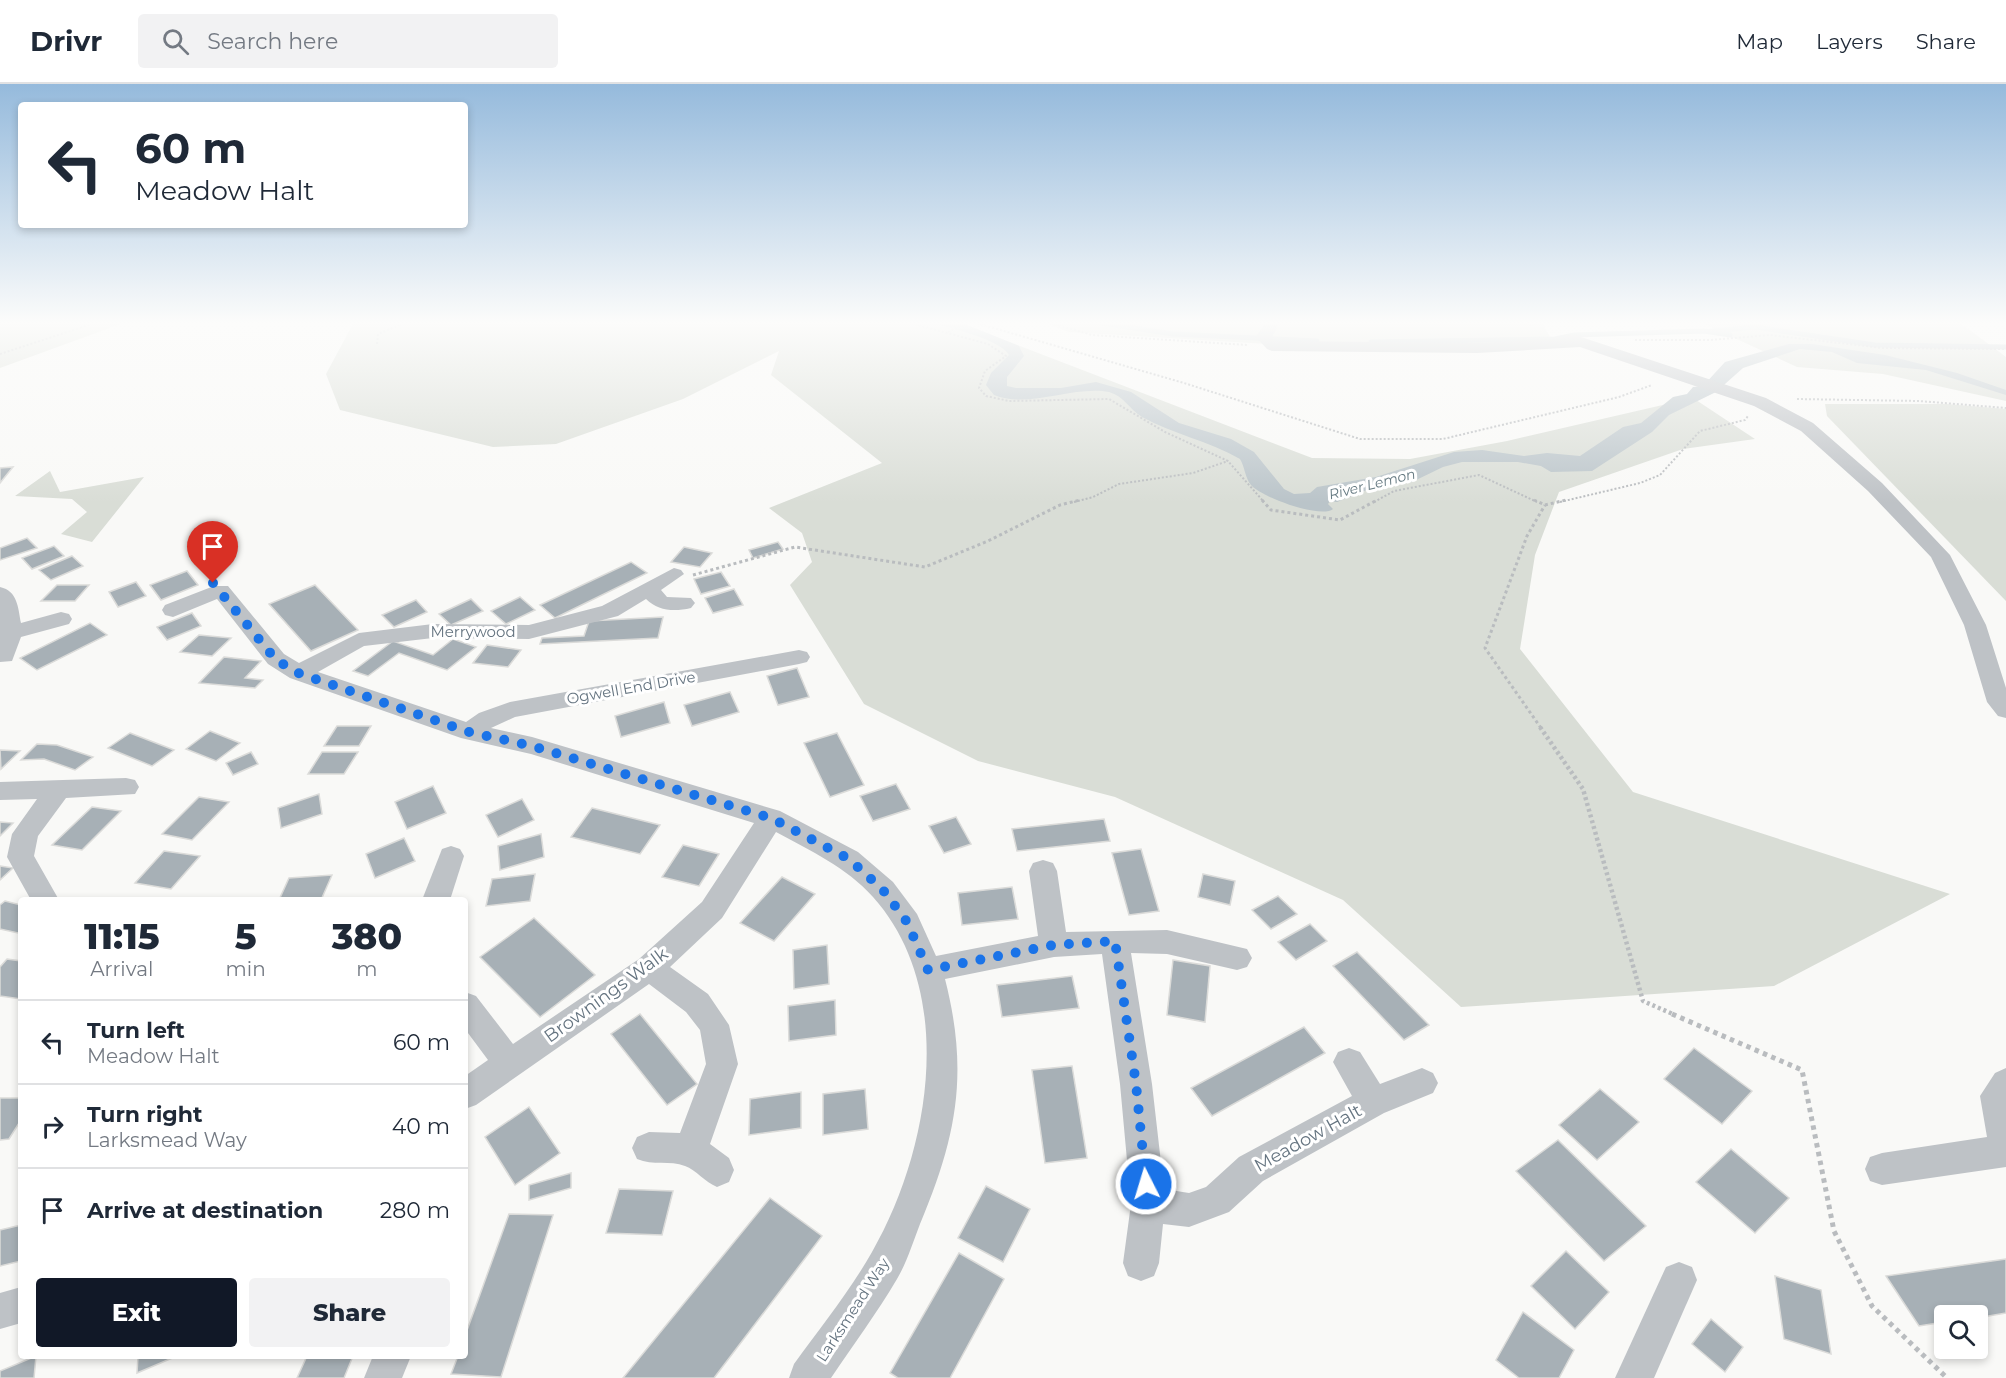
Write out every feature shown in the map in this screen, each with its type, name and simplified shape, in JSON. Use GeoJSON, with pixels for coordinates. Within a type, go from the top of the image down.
{"type":"FeatureCollection","features":[{"type":"Feature","properties":{"kind":"street"},"geometry":{"type":"LineString","coordinates":[[1707,382],[1760,402],[1808,427],[1875,487],[1940,555],[1975,626],[2000,702],[2006,710]]}},
{"type":"Feature","properties":{"kind":"street","name":"Merrywood"},"geometry":{"type":"LineString","coordinates":[[298,673],[359,640],[433,631],[529,632],[610,611],[671,576]]}},
{"type":"Feature","properties":{"kind":"street","name":"Larksmead Way"},"geometry":{"type":"LineString","coordinates":[[173,610],[217,587],[276,660],[298,673],[469,732],[532,746],[771,818],[849,859],[883,890],[907,922],[928,970],[939,1019],[944,1072],[936,1125],[923,1177],[885,1265],[808,1378]]}},
{"type":"Feature","properties":{"kind":"street"},"geometry":{"type":"LineString","coordinates":[[648,590],[662,603],[684,603]]}},
{"type":"Feature","properties":{"kind":"street"},"geometry":{"type":"LineString","coordinates":[[0,593],[5,598],[12,633],[4,656]]}},
{"type":"Feature","properties":{"kind":"street"},"geometry":{"type":"LineString","coordinates":[[12,633],[61,618]]}},
{"type":"Feature","properties":{"kind":"street","name":"Ogwell End Drive"},"geometry":{"type":"LineString","coordinates":[[469,732],[488,718],[510,710],[799,657]]}},
{"type":"Feature","properties":{"kind":"street"},"geometry":{"type":"LineString","coordinates":[[0,791],[57,791],[126,787]]}},
{"type":"Feature","properties":{"kind":"street"},"geometry":{"type":"LineString","coordinates":[[43,897],[20,857],[25,834],[57,791]]}},
{"type":"Feature","properties":{"kind":"street","name":"Brownings Walk"},"geometry":{"type":"LineString","coordinates":[[468,1092],[649,968],[712,910],[771,818]]}},
{"type":"Feature","properties":{"kind":"street"},"geometry":{"type":"LineString","coordinates":[[431,897],[451,856]]}},
{"type":"Feature","properties":{"kind":"street"},"geometry":{"type":"LineString","coordinates":[[1042,871],[1054,945]]}},
{"type":"Feature","properties":{"kind":"street"},"geometry":{"type":"LineString","coordinates":[[928,970],[1054,945],[1115,941],[1167,942],[1237,958]]}},
{"type":"Feature","properties":{"kind":"street"},"geometry":{"type":"LineString","coordinates":[[1115,941],[1136,1084],[1148,1204],[1141,1263]]}},
{"type":"Feature","properties":{"kind":"street"},"geometry":{"type":"LineString","coordinates":[[649,968],[697,1002],[714,1025],[722,1064],[691,1150]]}},
{"type":"Feature","properties":{"kind":"street"},"geometry":{"type":"LineString","coordinates":[[468,1009],[510,1064]]}},
{"type":"Feature","properties":{"kind":"street","name":"Meadow Halt"},"geometry":{"type":"LineString","coordinates":[[1349,1062],[1373,1102]]}},
{"type":"Feature","properties":{"kind":"street","name":"Meadow Halt"},"geometry":{"type":"LineString","coordinates":[[1148,1204],[1189,1210],[1217,1200],[1251,1169],[1373,1102],[1422,1083]]}},
{"type":"Feature","properties":{"kind":"street"},"geometry":{"type":"LineString","coordinates":[[1882,1169],[2005,1150],[1996,1096],[2006,1083]]}},
{"type":"Feature","properties":{"kind":"street"},"geometry":{"type":"LineString","coordinates":[[649,1148],[691,1150],[717,1170]]}},
{"type":"Feature","properties":{"kind":"street"},"geometry":{"type":"LineString","coordinates":[[1634,1378],[1679,1280]]}},
{"type":"Feature","properties":{"kind":"street"},"geometry":{"type":"LineString","coordinates":[[0,1311],[18,1306]]}},
{"type":"Feature","properties":{"kind":"street"},"geometry":{"type":"LineString","coordinates":[[383,1378],[391,1359]]}},
{"type":"Feature","properties":{"kind":"path"},"geometry":{"type":"LineString","coordinates":[[980,382],[978,388],[986,396],[1009,401],[1109,399],[1165,432],[1228,461],[1271,510],[1340,520],[1394,491],[1479,476],[1545,505],[1640,483],[1660,475],[1700,431],[1745,420],[1760,402],[1777,399],[1919,401],[2006,408]]}},
{"type":"Feature","properties":{"kind":"path"},"geometry":{"type":"LineString","coordinates":[[1185,382],[1360,439],[1443,439],[1619,398],[1659,382]]}},
{"type":"Feature","properties":{"kind":"path"},"geometry":{"type":"LineString","coordinates":[[671,576],[688,576],[795,547],[925,567],[988,541],[1060,505],[1093,497],[1119,484],[1193,473],[1228,461]]}},
{"type":"Feature","properties":{"kind":"path"},"geometry":{"type":"LineString","coordinates":[[1545,505],[1527,536],[1485,648],[1582,789],[1643,1001],[1802,1070],[1834,1231],[1872,1306],[1947,1378]]}},
{"type":"Feature","properties":{"kind":"shaded area"},"geometry":{"type":"Polygon","coordinates":[[[329,382],[716,382],[683,399],[556,444],[493,447],[340,410],[329,382]]]}},
{"type":"Feature","properties":{"kind":"shaded area"},"geometry":{"type":"Polygon","coordinates":[[[780,382],[1115,382],[1312,458],[1410,459],[1507,441],[1693,398],[1755,439],[1683,449],[1559,492],[1535,555],[1520,649],[1633,792],[1950,894],[1774,986],[1461,1007],[1343,900],[1115,797],[978,761],[864,704],[790,585],[812,562],[802,533],[769,508],[882,463],[780,382]]]}},
{"type":"Feature","properties":{"kind":"shaded area"},"geometry":{"type":"Polygon","coordinates":[[[1921,382],[2006,382],[2006,401],[1921,382]]]}},
{"type":"Feature","properties":{"kind":"shaded area"},"geometry":{"type":"Polygon","coordinates":[[[1825,404],[1946,404],[2006,409],[2006,601],[1827,416],[1825,404]]]}},
{"type":"Feature","properties":{"kind":"shaded area"},"geometry":{"type":"Polygon","coordinates":[[[50,471],[60,492],[144,477],[92,542],[61,534],[87,512],[72,499],[15,496],[50,471]]]}},
{"type":"Feature","properties":{"kind":"water","name":"River Lemon"},"geometry":{"type":"Polygon","coordinates":[[[987,382],[1007,382],[1007,386],[1016,388],[1061,388],[1097,382],[1131,392],[1179,423],[1231,439],[1254,452],[1284,489],[1294,494],[1310,493],[1317,487],[1376,477],[1454,452],[1482,450],[1524,456],[1547,453],[1580,456],[1623,427],[1641,423],[1673,397],[1687,394],[1693,387],[1703,386],[1706,382],[1727,382],[1716,392],[1669,415],[1652,432],[1592,471],[1551,472],[1541,466],[1518,462],[1462,462],[1443,467],[1412,482],[1374,487],[1337,502],[1330,501],[1328,504],[1333,509],[1326,511],[1304,509],[1266,495],[1251,485],[1240,459],[1142,417],[1119,397],[1109,392],[1081,391],[1036,398],[1007,399],[994,395],[986,385],[987,382]]]}},
{"type":"Feature","properties":{"kind":"water","name":"River Lemon"},"geometry":{"type":"Polygon","coordinates":[[[1966,382],[1984,382],[2006,390],[2006,395],[1966,382]]]}},
{"type":"Feature","properties":{"kind":"building"},"geometry":{"type":"Polygon","coordinates":[[[13,467],[0,483],[0,468],[13,467]]]}},
{"type":"Feature","properties":{"kind":"building"},"geometry":{"type":"Polygon","coordinates":[[[27,538],[37,548],[0,560],[0,548],[27,538]]]}},
{"type":"Feature","properties":{"kind":"building"},"geometry":{"type":"Polygon","coordinates":[[[778,542],[783,549],[753,558],[749,550],[778,542]]]}},
{"type":"Feature","properties":{"kind":"building"},"geometry":{"type":"Polygon","coordinates":[[[54,546],[64,556],[32,569],[22,558],[54,546]]]}},
{"type":"Feature","properties":{"kind":"building"},"geometry":{"type":"Polygon","coordinates":[[[684,547],[712,553],[700,567],[671,562],[684,547]]]}},
{"type":"Feature","properties":{"kind":"building"},"geometry":{"type":"Polygon","coordinates":[[[72,556],[83,566],[51,580],[39,570],[72,556]]]}},
{"type":"Feature","properties":{"kind":"building"},"geometry":{"type":"Polygon","coordinates":[[[631,562],[647,573],[555,618],[540,605],[631,562]]]}},
{"type":"Feature","properties":{"kind":"building"},"geometry":{"type":"Polygon","coordinates":[[[187,571],[198,585],[161,600],[150,585],[187,571]]]}},
{"type":"Feature","properties":{"kind":"building"},"geometry":{"type":"Polygon","coordinates":[[[721,572],[730,586],[701,594],[694,579],[721,572]]]}},
{"type":"Feature","properties":{"kind":"building"},"geometry":{"type":"Polygon","coordinates":[[[136,582],[146,596],[118,607],[109,592],[136,582]]]}},
{"type":"Feature","properties":{"kind":"building"},"geometry":{"type":"Polygon","coordinates":[[[57,585],[89,585],[75,601],[41,601],[57,585]]]}},
{"type":"Feature","properties":{"kind":"building"},"geometry":{"type":"Polygon","coordinates":[[[315,585],[358,630],[311,651],[269,604],[315,585]]]}},
{"type":"Feature","properties":{"kind":"building"},"geometry":{"type":"Polygon","coordinates":[[[734,589],[743,605],[713,613],[705,598],[734,589]]]}},
{"type":"Feature","properties":{"kind":"building"},"geometry":{"type":"Polygon","coordinates":[[[520,597],[535,610],[506,624],[491,611],[520,597]]]}},
{"type":"Feature","properties":{"kind":"building"},"geometry":{"type":"Polygon","coordinates":[[[471,599],[483,611],[451,625],[439,614],[471,599]]]}},
{"type":"Feature","properties":{"kind":"building"},"geometry":{"type":"Polygon","coordinates":[[[416,600],[427,612],[394,627],[382,615],[416,600]]]}},
{"type":"Feature","properties":{"kind":"building"},"geometry":{"type":"Polygon","coordinates":[[[192,613],[201,626],[167,640],[157,627],[192,613]]]}},
{"type":"Feature","properties":{"kind":"building"},"geometry":{"type":"Polygon","coordinates":[[[663,617],[658,638],[540,644],[542,638],[584,636],[589,621],[663,617]]]}},
{"type":"Feature","properties":{"kind":"building"},"geometry":{"type":"Polygon","coordinates":[[[90,623],[107,635],[37,670],[20,658],[90,623]]]}},
{"type":"Feature","properties":{"kind":"building"},"geometry":{"type":"Polygon","coordinates":[[[199,635],[231,638],[212,656],[180,652],[199,635]]]}},
{"type":"Feature","properties":{"kind":"building"},"geometry":{"type":"Polygon","coordinates":[[[453,639],[476,647],[447,670],[399,653],[368,676],[353,671],[393,641],[433,655],[453,639]]]}},
{"type":"Feature","properties":{"kind":"building"},"geometry":{"type":"Polygon","coordinates":[[[487,645],[521,650],[508,667],[473,663],[487,645]]]}},
{"type":"Feature","properties":{"kind":"building"},"geometry":{"type":"Polygon","coordinates":[[[224,657],[261,661],[245,678],[263,680],[255,688],[199,683],[224,657]]]}},
{"type":"Feature","properties":{"kind":"building"},"geometry":{"type":"Polygon","coordinates":[[[797,668],[809,697],[778,705],[767,676],[797,668]]]}},
{"type":"Feature","properties":{"kind":"building"},"geometry":{"type":"Polygon","coordinates":[[[730,692],[739,712],[692,726],[684,705],[730,692]]]}},
{"type":"Feature","properties":{"kind":"building"},"geometry":{"type":"Polygon","coordinates":[[[664,702],[670,723],[621,737],[615,716],[664,702]]]}},
{"type":"Feature","properties":{"kind":"building"},"geometry":{"type":"Polygon","coordinates":[[[337,726],[371,726],[359,746],[324,746],[337,726]]]}},
{"type":"Feature","properties":{"kind":"building"},"geometry":{"type":"Polygon","coordinates":[[[210,731],[240,743],[216,761],[186,749],[210,731]]]}},
{"type":"Feature","properties":{"kind":"building"},"geometry":{"type":"Polygon","coordinates":[[[130,733],[174,750],[152,766],[108,748],[130,733]]]}},
{"type":"Feature","properties":{"kind":"building"},"geometry":{"type":"Polygon","coordinates":[[[837,733],[864,785],[830,797],[804,743],[837,733]]]}},
{"type":"Feature","properties":{"kind":"building"},"geometry":{"type":"Polygon","coordinates":[[[37,744],[57,745],[93,757],[75,770],[44,759],[21,760],[37,744]]]}},
{"type":"Feature","properties":{"kind":"building"},"geometry":{"type":"Polygon","coordinates":[[[0,750],[20,751],[1,769],[0,750]]]}},
{"type":"Feature","properties":{"kind":"building"},"geometry":{"type":"Polygon","coordinates":[[[251,752],[258,764],[233,775],[226,763],[251,752]]]}},
{"type":"Feature","properties":{"kind":"building"},"geometry":{"type":"Polygon","coordinates":[[[322,752],[358,752],[344,774],[308,774],[322,752]]]}},
{"type":"Feature","properties":{"kind":"building"},"geometry":{"type":"Polygon","coordinates":[[[896,784],[910,809],[873,821],[860,796],[896,784]]]}},
{"type":"Feature","properties":{"kind":"building"},"geometry":{"type":"Polygon","coordinates":[[[433,786],[446,813],[407,829],[395,802],[433,786]]]}},
{"type":"Feature","properties":{"kind":"building"},"geometry":{"type":"Polygon","coordinates":[[[319,794],[322,814],[281,828],[278,808],[319,794]]]}},
{"type":"Feature","properties":{"kind":"building"},"geometry":{"type":"Polygon","coordinates":[[[199,797],[229,802],[192,840],[162,834],[199,797]]]}},
{"type":"Feature","properties":{"kind":"building"},"geometry":{"type":"Polygon","coordinates":[[[522,799],[534,820],[498,837],[486,815],[522,799]]]}},
{"type":"Feature","properties":{"kind":"building"},"geometry":{"type":"Polygon","coordinates":[[[92,807],[121,811],[82,850],[52,845],[92,807]]]}},
{"type":"Feature","properties":{"kind":"building"},"geometry":{"type":"Polygon","coordinates":[[[592,808],[660,825],[640,854],[571,837],[592,808]]]}},
{"type":"Feature","properties":{"kind":"building"},"geometry":{"type":"Polygon","coordinates":[[[956,817],[971,844],[944,853],[929,826],[956,817]]]}},
{"type":"Feature","properties":{"kind":"building"},"geometry":{"type":"Polygon","coordinates":[[[1104,819],[1110,841],[1017,851],[1012,829],[1104,819]]]}},
{"type":"Feature","properties":{"kind":"building"},"geometry":{"type":"Polygon","coordinates":[[[0,822],[13,823],[0,836],[0,822]]]}},
{"type":"Feature","properties":{"kind":"building"},"geometry":{"type":"Polygon","coordinates":[[[541,834],[544,857],[500,870],[498,846],[541,834]]]}},
{"type":"Feature","properties":{"kind":"building"},"geometry":{"type":"Polygon","coordinates":[[[404,838],[415,861],[375,878],[366,854],[404,838]]]}},
{"type":"Feature","properties":{"kind":"building"},"geometry":{"type":"Polygon","coordinates":[[[683,845],[719,854],[699,886],[662,877],[683,845]]]}},
{"type":"Feature","properties":{"kind":"building"},"geometry":{"type":"Polygon","coordinates":[[[1141,849],[1159,911],[1129,915],[1112,853],[1141,849]]]}},
{"type":"Feature","properties":{"kind":"building"},"geometry":{"type":"Polygon","coordinates":[[[164,851],[200,856],[171,889],[135,883],[164,851]]]}},
{"type":"Feature","properties":{"kind":"building"},"geometry":{"type":"Polygon","coordinates":[[[0,866],[13,868],[0,880],[0,866]]]}},
{"type":"Feature","properties":{"kind":"building"},"geometry":{"type":"Polygon","coordinates":[[[535,874],[530,901],[486,906],[492,879],[535,874]]]}},
{"type":"Feature","properties":{"kind":"building"},"geometry":{"type":"Polygon","coordinates":[[[1203,874],[1235,881],[1230,905],[1198,897],[1203,874]]]}},
{"type":"Feature","properties":{"kind":"building"},"geometry":{"type":"Polygon","coordinates":[[[332,875],[322,897],[280,897],[289,878],[332,875]]]}},
{"type":"Feature","properties":{"kind":"building"},"geometry":{"type":"Polygon","coordinates":[[[782,877],[815,894],[774,941],[740,923],[782,877]]]}},
{"type":"Feature","properties":{"kind":"building"},"geometry":{"type":"Polygon","coordinates":[[[1012,887],[1018,919],[962,925],[958,893],[1012,887]]]}},
{"type":"Feature","properties":{"kind":"building"},"geometry":{"type":"Polygon","coordinates":[[[1278,896],[1297,914],[1271,929],[1252,910],[1278,896]]]}},
{"type":"Feature","properties":{"kind":"building"},"geometry":{"type":"Polygon","coordinates":[[[5,901],[18,904],[18,933],[0,929],[0,905],[5,901]]]}},
{"type":"Feature","properties":{"kind":"building"},"geometry":{"type":"Polygon","coordinates":[[[534,918],[595,975],[540,1017],[480,957],[534,918]]]}},
{"type":"Feature","properties":{"kind":"building"},"geometry":{"type":"Polygon","coordinates":[[[1310,924],[1327,941],[1296,960],[1278,942],[1310,924]]]}},
{"type":"Feature","properties":{"kind":"building"},"geometry":{"type":"Polygon","coordinates":[[[827,945],[829,984],[794,989],[793,950],[827,945]]]}},
{"type":"Feature","properties":{"kind":"building"},"geometry":{"type":"Polygon","coordinates":[[[1357,952],[1429,1025],[1404,1040],[1333,966],[1357,952]]]}},
{"type":"Feature","properties":{"kind":"building"},"geometry":{"type":"Polygon","coordinates":[[[7,959],[18,961],[18,999],[0,996],[0,967],[7,959]]]}},
{"type":"Feature","properties":{"kind":"building"},"geometry":{"type":"Polygon","coordinates":[[[1173,960],[1210,966],[1205,1022],[1167,1015],[1173,960]]]}},
{"type":"Feature","properties":{"kind":"building"},"geometry":{"type":"Polygon","coordinates":[[[1072,976],[1079,1008],[1002,1017],[997,985],[1072,976]]]}},
{"type":"Feature","properties":{"kind":"building"},"geometry":{"type":"Polygon","coordinates":[[[835,1000],[836,1035],[789,1041],[788,1006],[835,1000]]]}},
{"type":"Feature","properties":{"kind":"building"},"geometry":{"type":"Polygon","coordinates":[[[640,1014],[697,1084],[667,1105],[611,1034],[640,1014]]]}},
{"type":"Feature","properties":{"kind":"building"},"geometry":{"type":"Polygon","coordinates":[[[1304,1027],[1325,1053],[1212,1116],[1191,1088],[1304,1027]]]}},
{"type":"Feature","properties":{"kind":"building"},"geometry":{"type":"Polygon","coordinates":[[[1694,1048],[1752,1091],[1722,1124],[1664,1079],[1694,1048]]]}},
{"type":"Feature","properties":{"kind":"building"},"geometry":{"type":"Polygon","coordinates":[[[1072,1066],[1087,1158],[1045,1163],[1032,1070],[1072,1066]]]}},
{"type":"Feature","properties":{"kind":"building"},"geometry":{"type":"Polygon","coordinates":[[[865,1089],[868,1129],[823,1135],[823,1094],[865,1089]]]}},
{"type":"Feature","properties":{"kind":"building"},"geometry":{"type":"Polygon","coordinates":[[[1600,1089],[1639,1122],[1597,1160],[1559,1125],[1600,1089]]]}},
{"type":"Feature","properties":{"kind":"building"},"geometry":{"type":"Polygon","coordinates":[[[801,1092],[801,1128],[749,1135],[750,1099],[801,1092]]]}},
{"type":"Feature","properties":{"kind":"building"},"geometry":{"type":"Polygon","coordinates":[[[0,1098],[18,1098],[18,1125],[9,1139],[0,1140],[0,1098]]]}},
{"type":"Feature","properties":{"kind":"building"},"geometry":{"type":"Polygon","coordinates":[[[529,1107],[560,1153],[515,1185],[485,1137],[529,1107]]]}},
{"type":"Feature","properties":{"kind":"building"},"geometry":{"type":"Polygon","coordinates":[[[1558,1140],[1646,1226],[1604,1261],[1516,1171],[1558,1140]]]}},
{"type":"Feature","properties":{"kind":"building"},"geometry":{"type":"Polygon","coordinates":[[[1731,1149],[1789,1198],[1755,1233],[1696,1182],[1731,1149]]]}},
{"type":"Feature","properties":{"kind":"building"},"geometry":{"type":"Polygon","coordinates":[[[571,1173],[571,1188],[529,1200],[529,1185],[571,1173]]]}},
{"type":"Feature","properties":{"kind":"building"},"geometry":{"type":"Polygon","coordinates":[[[986,1186],[1030,1209],[1003,1262],[958,1238],[986,1186]]]}},
{"type":"Feature","properties":{"kind":"building"},"geometry":{"type":"Polygon","coordinates":[[[619,1189],[673,1191],[662,1235],[606,1233],[619,1189]]]}},
{"type":"Feature","properties":{"kind":"building"},"geometry":{"type":"Polygon","coordinates":[[[770,1198],[822,1236],[714,1378],[623,1378],[770,1198]]]}},
{"type":"Feature","properties":{"kind":"building"},"geometry":{"type":"Polygon","coordinates":[[[509,1214],[553,1215],[501,1377],[451,1374],[457,1359],[468,1359],[468,1328],[509,1214]]]}},
{"type":"Feature","properties":{"kind":"building"},"geometry":{"type":"Polygon","coordinates":[[[18,1226],[18,1262],[0,1266],[0,1230],[18,1226]]]}},
{"type":"Feature","properties":{"kind":"building"},"geometry":{"type":"Polygon","coordinates":[[[1566,1251],[1609,1292],[1575,1329],[1531,1286],[1566,1251]]]}},
{"type":"Feature","properties":{"kind":"building"},"geometry":{"type":"Polygon","coordinates":[[[959,1253],[1004,1279],[950,1378],[898,1378],[890,1373],[959,1253]]]}},
{"type":"Feature","properties":{"kind":"building"},"geometry":{"type":"Polygon","coordinates":[[[2006,1259],[2006,1313],[1988,1316],[1988,1305],[1934,1305],[1934,1324],[1919,1326],[1886,1276],[2006,1259]]]}},
{"type":"Feature","properties":{"kind":"building"},"geometry":{"type":"Polygon","coordinates":[[[1775,1276],[1821,1290],[1831,1354],[1784,1339],[1775,1276]]]}},
{"type":"Feature","properties":{"kind":"building"},"geometry":{"type":"Polygon","coordinates":[[[1523,1312],[1574,1350],[1559,1378],[1519,1378],[1496,1360],[1523,1312]]]}},
{"type":"Feature","properties":{"kind":"building"},"geometry":{"type":"Polygon","coordinates":[[[1711,1319],[1743,1347],[1725,1372],[1692,1344],[1711,1319]]]}},
{"type":"Feature","properties":{"kind":"building"},"geometry":{"type":"Polygon","coordinates":[[[29,1359],[36,1359],[34,1378],[0,1378],[0,1371],[29,1359]]]}},
{"type":"Feature","properties":{"kind":"building"},"geometry":{"type":"Polygon","coordinates":[[[138,1359],[170,1359],[137,1373],[138,1359]]]}},
{"type":"Feature","properties":{"kind":"building"},"geometry":{"type":"Polygon","coordinates":[[[306,1359],[352,1359],[344,1378],[297,1378],[306,1359]]]}},
{"type":"Feature","properties":{"kind":"route"},"geometry":{"type":"LineString","coordinates":[[213,583],[276,660],[298,673],[469,732],[532,746],[771,818],[814,839],[849,859],[883,890],[907,922],[928,970],[1054,945],[1115,941],[1136,1084],[1146,1184]]}}]}
